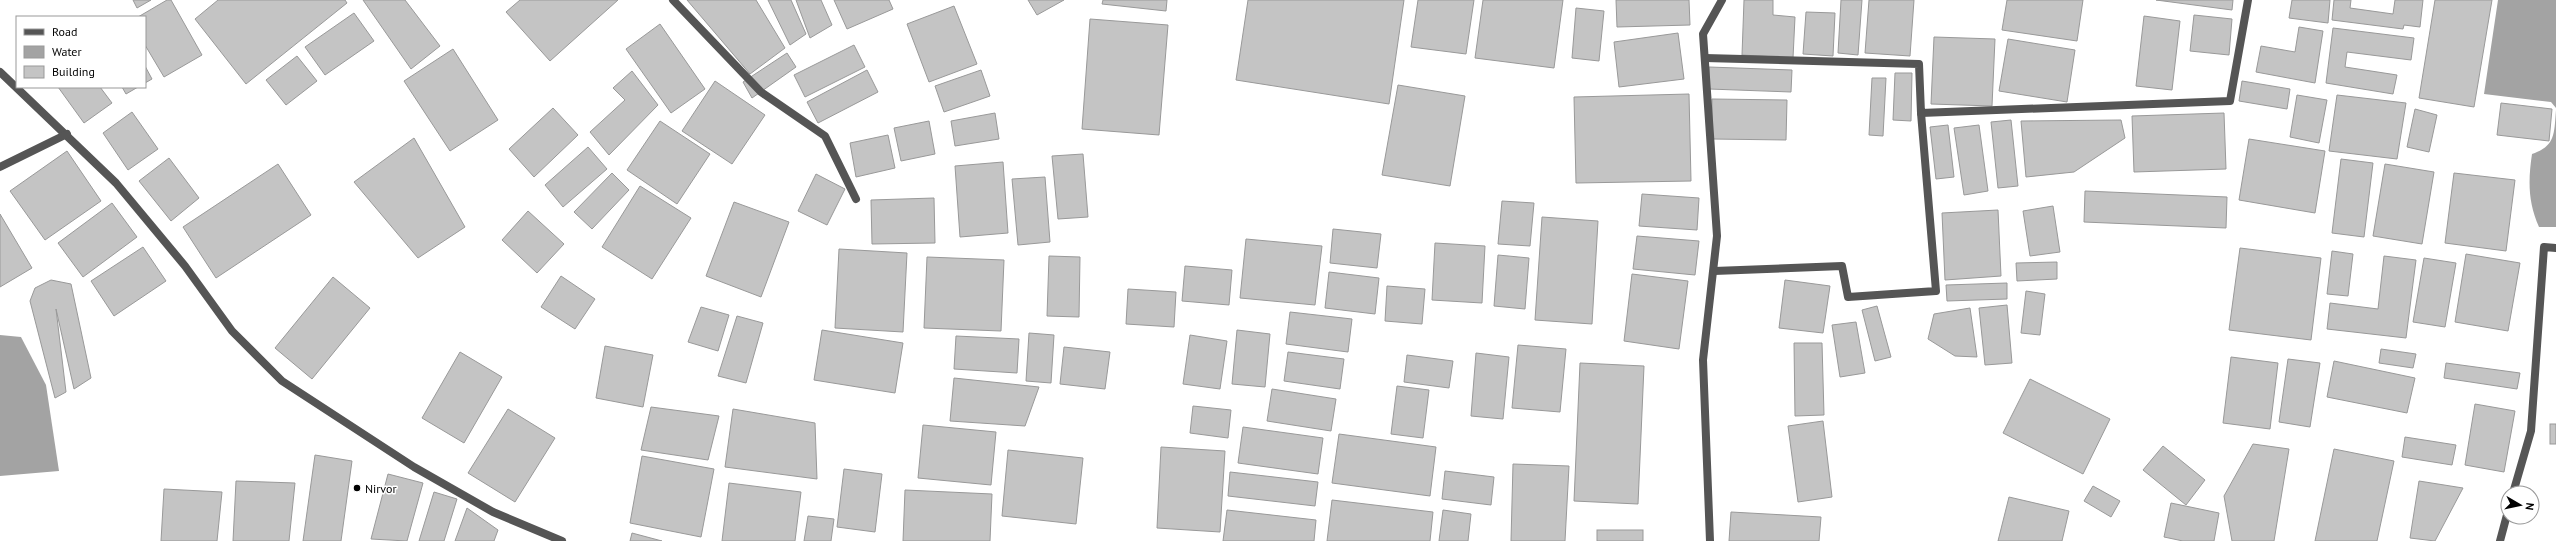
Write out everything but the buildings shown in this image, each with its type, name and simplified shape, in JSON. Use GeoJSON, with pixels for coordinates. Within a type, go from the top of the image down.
{"type":"FeatureCollection","features":[{"type":"Feature","properties":{"kind":"street"},"geometry":{"type":"LineString","coordinates":[[673,0],[761,92],[825,136],[856,199]]}},
{"type":"Feature","properties":{"kind":"street"},"geometry":{"type":"LineString","coordinates":[[1710,541],[1703,360],[1717,236],[1703,34],[1722,0]]}},
{"type":"Feature","properties":{"kind":"street"},"geometry":{"type":"LineString","coordinates":[[1921,112],[2230,101],[2248,0]]}},
{"type":"Feature","properties":{"kind":"street"},"geometry":{"type":"LineString","coordinates":[[1705,58],[1919,64],[1921,112],[1936,291],[1848,297],[1842,266],[1714,271]]}},
{"type":"Feature","properties":{"kind":"street"},"geometry":{"type":"LineString","coordinates":[[0,72],[16,87]]}},
{"type":"Feature","properties":{"kind":"street"},"geometry":{"type":"LineString","coordinates":[[17,88],[67,134],[116,184],[185,266],[232,331],[282,381],[414,466],[493,512],[562,541]]}},
{"type":"Feature","properties":{"kind":"street"},"geometry":{"type":"LineString","coordinates":[[0,167],[67,134]]}},
{"type":"Feature","properties":{"kind":"street"},"geometry":{"type":"LineString","coordinates":[[2515,485],[2531,431],[2544,247],[2556,248]]}},
{"type":"Feature","properties":{"kind":"street"},"geometry":{"type":"LineString","coordinates":[[2500,541],[2504,525]]}},
{"type":"Feature","properties":{"kind":"water"},"geometry":{"type":"Polygon","coordinates":[[[2498,0],[2556,0],[2556,108],[2551,102],[2484,94],[2498,0]]]}},
{"type":"Feature","properties":{"kind":"water"},"geometry":{"type":"Polygon","coordinates":[[[2556,110],[2556,227],[2539,227],[2535,218],[2530,191],[2532,154],[2540,151],[2550,143],[2554,132],[2556,110]]]}},
{"type":"Feature","properties":{"kind":"water"},"geometry":{"type":"Polygon","coordinates":[[[0,335],[21,337],[46,385],[59,471],[0,476],[0,335]]]}},
{"type":"Feature","properties":{"kind":"place","name":"Nirvor"},"geometry":{"type":"Point","coordinates":[357,488]}}]}
